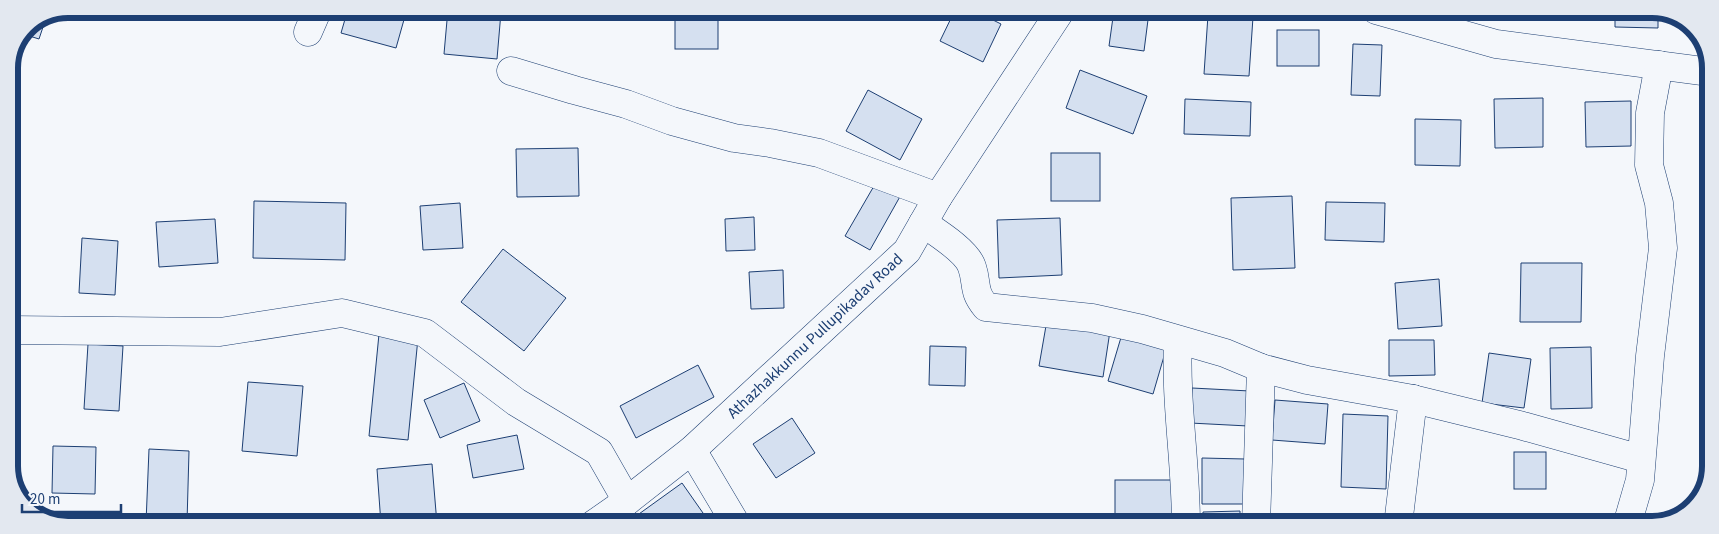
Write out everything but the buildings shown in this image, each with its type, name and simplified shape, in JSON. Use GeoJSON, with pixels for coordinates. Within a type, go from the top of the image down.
{"type":"FeatureCollection","features":[{"type":"Feature","properties":{"kind":"street","name":"Athazhakkunnu Pullupikadav Road"},"geometry":{"type":"LineString","coordinates":[[605,516],[692,450],[907,252],[938,197],[1056,18]]}},
{"type":"Feature","properties":{"kind":"street"},"geometry":{"type":"LineString","coordinates":[[1404,18],[1496,44],[1701,71]]}},
{"type":"Feature","properties":{"kind":"street"},"geometry":{"type":"LineString","coordinates":[[1629,516],[1640,480],[1650,356],[1663,248],[1659,203],[1649,165],[1650,113],[1659,65]]}},
{"type":"Feature","properties":{"kind":"street"},"geometry":{"type":"LineString","coordinates":[[511,71],[626,104],[672,121],[734,138],[819,153],[938,197]]}},
{"type":"Feature","properties":{"kind":"street"},"geometry":{"type":"LineString","coordinates":[[923,222],[952,243],[972,265],[977,296],[986,306],[1092,318],[1225,353],[1261,368],[1306,380],[1413,399],[1523,426],[1641,459]]}},
{"type":"Feature","properties":{"kind":"street"},"geometry":{"type":"LineString","coordinates":[[18,330],[220,332],[342,313],[425,333],[516,402],[599,452],[627,501]]}},
{"type":"Feature","properties":{"kind":"street"},"geometry":{"type":"LineString","coordinates":[[1178,340],[1176,368],[1186,486],[1186,516]]}},
{"type":"Feature","properties":{"kind":"street"},"geometry":{"type":"LineString","coordinates":[[1256,516],[1261,368]]}},
{"type":"Feature","properties":{"kind":"street"},"geometry":{"type":"LineString","coordinates":[[1399,516],[1413,399]]}},
{"type":"Feature","properties":{"kind":"street"},"geometry":{"type":"LineString","coordinates":[[692,450],[731,516]]}}]}
